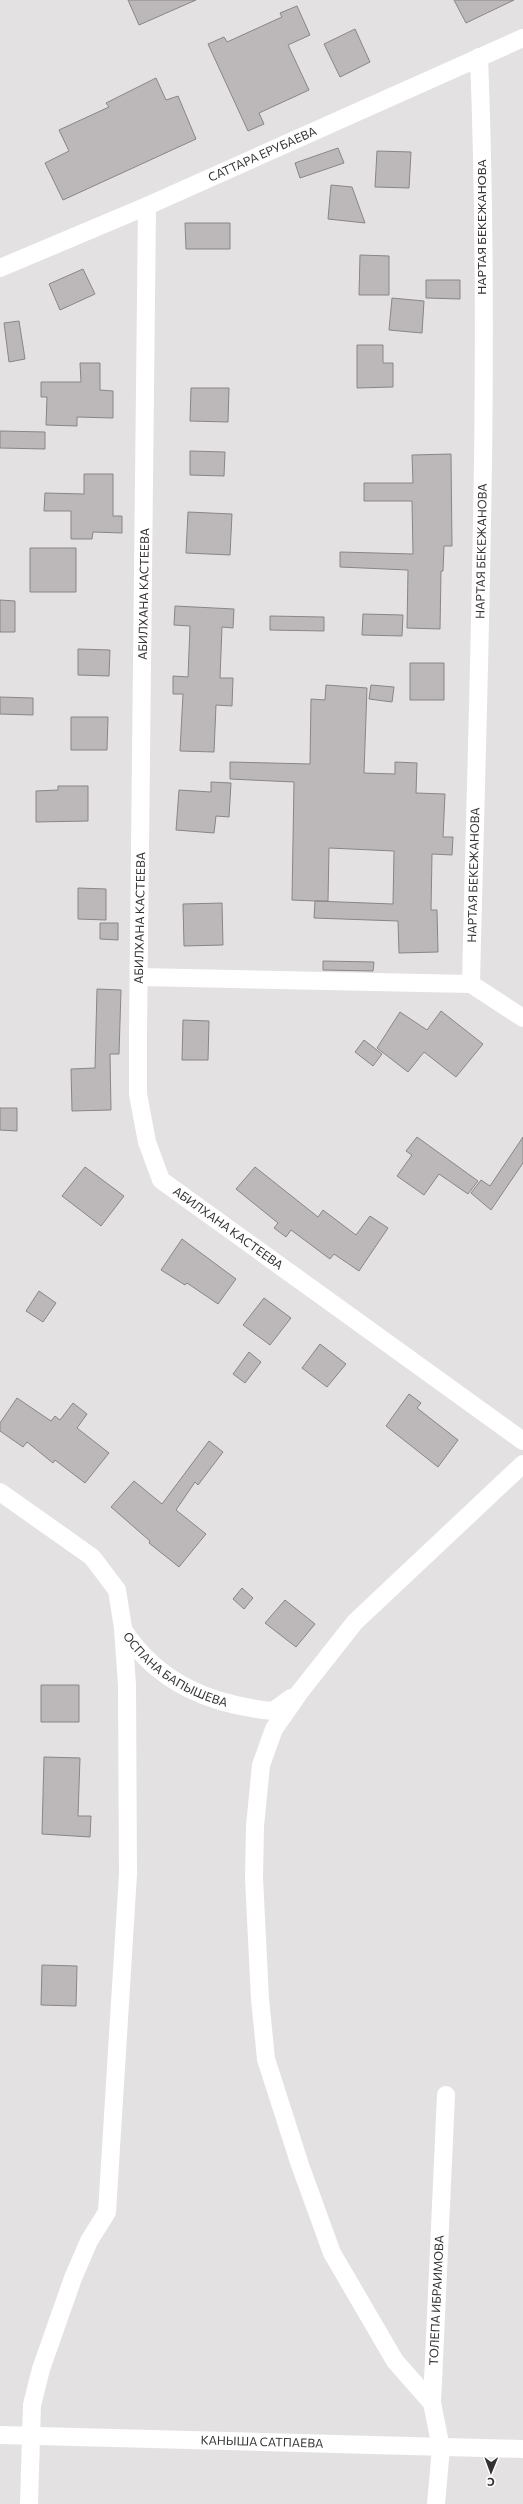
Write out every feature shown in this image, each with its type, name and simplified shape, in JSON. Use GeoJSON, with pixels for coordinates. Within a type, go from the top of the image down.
{"type":"FeatureCollection","features":[{"type":"Feature","properties":{"kind":"street","name":"САТТАРА ЕРУБАЕВА"},"geometry":{"type":"LineString","coordinates":[[0,268],[147,206],[523,38]]}},
{"type":"Feature","properties":{"kind":"street","name":"НАРТАЯ БЕКЕЖАНОВА"},"geometry":{"type":"LineString","coordinates":[[471,984],[484,436],[482,136],[478,57]]}},
{"type":"Feature","properties":{"kind":"street","name":"АБИЛХАНА КАСТЕЕВА"},"geometry":{"type":"LineString","coordinates":[[147,206],[138,1094],[147,1142],[162,1180],[523,1441]]}},
{"type":"Feature","properties":{"kind":"street"},"geometry":{"type":"LineString","coordinates":[[139,977],[471,984],[523,1018]]}},
{"type":"Feature","properties":{"kind":"street"},"geometry":{"type":"LineString","coordinates":[[432,2403],[395,2361],[332,2253],[300,2165],[266,2059],[260,1999],[254,1878],[255,1826],[261,1765],[274,1730],[299,1693],[355,1622],[523,1464]]}},
{"type":"Feature","properties":{"kind":"street","name":"ОСПАНА БАПЫШЕВА"},"geometry":{"type":"LineString","coordinates":[[0,1492],[92,1557],[117,1590],[123,1628],[137,1651],[172,1680],[219,1701],[240,1707],[274,1711],[299,1693]]}},
{"type":"Feature","properties":{"kind":"street"},"geometry":{"type":"LineString","coordinates":[[29,2504],[32,2405],[41,2369],[73,2278],[89,2241],[107,2212],[128,1874],[127,1684],[123,1628]]}},
{"type":"Feature","properties":{"kind":"street","name":"ТОЛЕПА ИБРАИМОВА"},"geometry":{"type":"LineString","coordinates":[[436,2504],[441,2448],[432,2403],[446,2095]]}},
{"type":"Feature","properties":{"kind":"street","name":"КАНЫША САТПАЕВА"},"geometry":{"type":"LineString","coordinates":[[0,2435],[523,2449]]}},
{"type":"Feature","properties":{"kind":"building"},"geometry":{"type":"Polygon","coordinates":[[[128,0],[196,0],[139,25],[128,0]]]}},
{"type":"Feature","properties":{"kind":"building"},"geometry":{"type":"Polygon","coordinates":[[[454,0],[514,0],[466,23],[454,0]]]}},
{"type":"Feature","properties":{"kind":"building"},"geometry":{"type":"Polygon","coordinates":[[[297,6],[310,35],[288,45],[309,90],[259,113],[264,124],[248,131],[208,44],[224,37],[227,42],[282,17],[280,13],[297,6]]]}},
{"type":"Feature","properties":{"kind":"building"},"geometry":{"type":"Polygon","coordinates":[[[355,29],[370,62],[340,77],[324,44],[355,29]]]}},
{"type":"Feature","properties":{"kind":"building"},"geometry":{"type":"Polygon","coordinates":[[[156,78],[166,100],[178,96],[196,139],[63,200],[45,163],[69,151],[59,130],[109,107],[106,103],[156,78]]]}},
{"type":"Feature","properties":{"kind":"building"},"geometry":{"type":"Polygon","coordinates":[[[338,148],[344,163],[300,178],[295,163],[338,148]]]}},
{"type":"Feature","properties":{"kind":"building"},"geometry":{"type":"Polygon","coordinates":[[[377,151],[411,152],[409,188],[375,187],[377,151]]]}},
{"type":"Feature","properties":{"kind":"building"},"geometry":{"type":"Polygon","coordinates":[[[331,185],[352,187],[365,223],[328,219],[331,185]]]}},
{"type":"Feature","properties":{"kind":"building"},"geometry":{"type":"Polygon","coordinates":[[[185,223],[230,223],[230,249],[186,249],[185,223]]]}},
{"type":"Feature","properties":{"kind":"building"},"geometry":{"type":"Polygon","coordinates":[[[360,255],[389,256],[389,295],[359,295],[360,255]]]}},
{"type":"Feature","properties":{"kind":"building"},"geometry":{"type":"Polygon","coordinates":[[[83,269],[95,294],[60,310],[49,284],[83,269]]]}},
{"type":"Feature","properties":{"kind":"building"},"geometry":{"type":"Polygon","coordinates":[[[426,280],[460,280],[460,299],[426,298],[426,280]]]}},
{"type":"Feature","properties":{"kind":"building"},"geometry":{"type":"Polygon","coordinates":[[[392,298],[424,301],[422,333],[389,330],[392,298]]]}},
{"type":"Feature","properties":{"kind":"building"},"geometry":{"type":"Polygon","coordinates":[[[19,321],[25,359],[9,362],[4,323],[19,321]]]}},
{"type":"Feature","properties":{"kind":"building"},"geometry":{"type":"Polygon","coordinates":[[[357,345],[383,345],[383,363],[393,363],[393,387],[357,388],[357,345]]]}},
{"type":"Feature","properties":{"kind":"building"},"geometry":{"type":"Polygon","coordinates":[[[80,363],[100,363],[100,390],[113,391],[113,418],[77,417],[77,426],[46,425],[47,397],[41,397],[41,382],[81,382],[80,363]]]}},
{"type":"Feature","properties":{"kind":"building"},"geometry":{"type":"Polygon","coordinates":[[[191,388],[229,388],[228,422],[190,421],[191,388]]]}},
{"type":"Feature","properties":{"kind":"building"},"geometry":{"type":"Polygon","coordinates":[[[0,431],[45,432],[45,449],[0,448],[0,431]]]}},
{"type":"Feature","properties":{"kind":"building"},"geometry":{"type":"Polygon","coordinates":[[[190,451],[225,452],[224,476],[190,475],[190,451]]]}},
{"type":"Feature","properties":{"kind":"building"},"geometry":{"type":"Polygon","coordinates":[[[451,454],[452,546],[444,546],[443,571],[441,571],[440,629],[407,628],[408,570],[340,567],[340,552],[413,554],[412,501],[364,501],[364,483],[413,483],[412,455],[451,454]]]}},
{"type":"Feature","properties":{"kind":"building"},"geometry":{"type":"Polygon","coordinates":[[[84,474],[113,474],[113,516],[122,516],[122,533],[93,532],[92,539],[71,539],[71,511],[44,511],[45,493],[84,494],[84,474]]]}},
{"type":"Feature","properties":{"kind":"building"},"geometry":{"type":"Polygon","coordinates":[[[188,512],[232,514],[230,555],[186,553],[188,512]]]}},
{"type":"Feature","properties":{"kind":"building"},"geometry":{"type":"Polygon","coordinates":[[[30,548],[76,548],[76,592],[30,592],[30,548]]]}},
{"type":"Feature","properties":{"kind":"building"},"geometry":{"type":"Polygon","coordinates":[[[0,600],[15,601],[15,632],[0,632],[0,600]]]}},
{"type":"Feature","properties":{"kind":"building"},"geometry":{"type":"Polygon","coordinates":[[[175,606],[234,609],[233,628],[222,627],[220,678],[233,678],[232,706],[216,705],[214,752],[180,751],[183,694],[173,694],[173,676],[188,677],[190,626],[174,625],[175,606]]]}},
{"type":"Feature","properties":{"kind":"building"},"geometry":{"type":"Polygon","coordinates":[[[363,614],[403,615],[402,636],[362,635],[363,614]]]}},
{"type":"Feature","properties":{"kind":"building"},"geometry":{"type":"Polygon","coordinates":[[[270,616],[324,617],[324,631],[270,630],[270,616]]]}},
{"type":"Feature","properties":{"kind":"building"},"geometry":{"type":"Polygon","coordinates":[[[78,649],[110,650],[109,676],[78,675],[78,649]]]}},
{"type":"Feature","properties":{"kind":"building"},"geometry":{"type":"Polygon","coordinates":[[[410,663],[444,663],[444,700],[410,700],[410,663]]]}},
{"type":"Feature","properties":{"kind":"building"},"geometry":{"type":"Polygon","coordinates":[[[326,685],[367,688],[364,773],[395,774],[395,762],[417,763],[416,793],[445,794],[443,837],[453,837],[452,855],[432,854],[431,910],[437,910],[438,952],[399,953],[398,921],[314,918],[315,901],[292,900],[294,782],[230,779],[230,762],[310,764],[311,699],[325,700],[326,685]],[[329,848],[328,901],[315,901],[393,904],[394,851],[329,848]]]}},
{"type":"Feature","properties":{"kind":"building"},"geometry":{"type":"Polygon","coordinates":[[[371,685],[394,687],[392,702],[369,699],[371,685]]]}},
{"type":"Feature","properties":{"kind":"building"},"geometry":{"type":"Polygon","coordinates":[[[0,697],[33,698],[33,715],[0,714],[0,697]]]}},
{"type":"Feature","properties":{"kind":"building"},"geometry":{"type":"Polygon","coordinates":[[[71,717],[108,717],[107,750],[71,750],[71,717]]]}},
{"type":"Feature","properties":{"kind":"building"},"geometry":{"type":"Polygon","coordinates":[[[211,782],[231,783],[229,817],[216,816],[214,833],[176,830],[179,790],[211,792],[211,782]]]}},
{"type":"Feature","properties":{"kind":"building"},"geometry":{"type":"Polygon","coordinates":[[[58,786],[88,786],[88,821],[36,822],[36,791],[58,790],[58,786]]]}},
{"type":"Feature","properties":{"kind":"building"},"geometry":{"type":"Polygon","coordinates":[[[78,888],[106,889],[106,920],[78,919],[78,888]]]}},
{"type":"Feature","properties":{"kind":"building"},"geometry":{"type":"Polygon","coordinates":[[[222,903],[223,945],[184,946],[183,904],[222,903]]]}},
{"type":"Feature","properties":{"kind":"building"},"geometry":{"type":"Polygon","coordinates":[[[100,923],[118,923],[118,940],[100,939],[100,923]]]}},
{"type":"Feature","properties":{"kind":"building"},"geometry":{"type":"Polygon","coordinates":[[[323,961],[374,962],[373,971],[323,970],[323,961]]]}},
{"type":"Feature","properties":{"kind":"building"},"geometry":{"type":"Polygon","coordinates":[[[97,989],[121,990],[119,1054],[110,1054],[111,1110],[72,1111],[71,1069],[95,1068],[97,989]]]}},
{"type":"Feature","properties":{"kind":"building"},"geometry":{"type":"Polygon","coordinates":[[[441,1011],[483,1044],[456,1077],[424,1052],[408,1072],[377,1048],[400,1012],[427,1030],[441,1011]]]}},
{"type":"Feature","properties":{"kind":"building"},"geometry":{"type":"Polygon","coordinates":[[[183,1020],[209,1021],[208,1060],[182,1060],[183,1020]]]}},
{"type":"Feature","properties":{"kind":"building"},"geometry":{"type":"Polygon","coordinates":[[[364,1040],[382,1054],[373,1066],[355,1052],[364,1040]]]}},
{"type":"Feature","properties":{"kind":"building"},"geometry":{"type":"Polygon","coordinates":[[[0,1108],[17,1108],[17,1131],[0,1130],[0,1108]]]}},
{"type":"Feature","properties":{"kind":"building"},"geometry":{"type":"Polygon","coordinates":[[[417,1137],[478,1181],[468,1194],[439,1174],[424,1195],[397,1176],[412,1155],[406,1151],[417,1137]]]}},
{"type":"Feature","properties":{"kind":"building"},"geometry":{"type":"Polygon","coordinates":[[[523,1137],[523,1163],[491,1210],[471,1193],[481,1180],[490,1186],[523,1137]]]}},
{"type":"Feature","properties":{"kind":"building"},"geometry":{"type":"Polygon","coordinates":[[[85,1167],[124,1196],[101,1226],[62,1196],[85,1167]]]}},
{"type":"Feature","properties":{"kind":"building"},"geometry":{"type":"Polygon","coordinates":[[[255,1167],[318,1217],[323,1210],[356,1235],[370,1216],[388,1228],[359,1271],[334,1254],[330,1259],[291,1230],[286,1237],[274,1228],[278,1223],[236,1189],[255,1167]]]}},
{"type":"Feature","properties":{"kind":"building"},"geometry":{"type":"Polygon","coordinates":[[[182,1239],[236,1279],[218,1304],[187,1283],[185,1285],[161,1270],[182,1239]]]}},
{"type":"Feature","properties":{"kind":"building"},"geometry":{"type":"Polygon","coordinates":[[[39,1291],[56,1303],[43,1322],[26,1311],[39,1291]]]}},
{"type":"Feature","properties":{"kind":"building"},"geometry":{"type":"Polygon","coordinates":[[[264,1298],[291,1318],[270,1345],[243,1325],[264,1298]]]}},
{"type":"Feature","properties":{"kind":"building"},"geometry":{"type":"Polygon","coordinates":[[[320,1344],[346,1364],[327,1387],[302,1368],[320,1344]]]}},
{"type":"Feature","properties":{"kind":"building"},"geometry":{"type":"Polygon","coordinates":[[[249,1352],[261,1362],[245,1383],[233,1374],[249,1352]]]}},
{"type":"Feature","properties":{"kind":"building"},"geometry":{"type":"Polygon","coordinates":[[[409,1394],[421,1403],[417,1408],[458,1440],[438,1467],[386,1426],[409,1394]]]}},
{"type":"Feature","properties":{"kind":"building"},"geometry":{"type":"Polygon","coordinates":[[[17,1398],[51,1421],[55,1416],[60,1420],[73,1403],[87,1414],[77,1428],[109,1453],[85,1483],[55,1460],[53,1463],[27,1442],[23,1447],[0,1431],[0,1423],[17,1398]]]}},
{"type":"Feature","properties":{"kind":"building"},"geometry":{"type":"Polygon","coordinates":[[[209,1441],[223,1452],[198,1485],[195,1482],[176,1510],[206,1534],[179,1567],[149,1543],[150,1541],[111,1507],[134,1481],[162,1504],[209,1441]]]}},
{"type":"Feature","properties":{"kind":"building"},"geometry":{"type":"Polygon","coordinates":[[[242,1588],[253,1598],[244,1609],[233,1599],[242,1588]]]}},
{"type":"Feature","properties":{"kind":"building"},"geometry":{"type":"Polygon","coordinates":[[[285,1600],[315,1624],[296,1647],[265,1623],[285,1600]]]}},
{"type":"Feature","properties":{"kind":"building"},"geometry":{"type":"Polygon","coordinates":[[[41,1685],[79,1685],[79,1722],[41,1722],[41,1685]]]}},
{"type":"Feature","properties":{"kind":"building"},"geometry":{"type":"Polygon","coordinates":[[[44,1757],[80,1758],[78,1816],[91,1816],[90,1837],[42,1834],[44,1757]]]}},
{"type":"Feature","properties":{"kind":"building"},"geometry":{"type":"Polygon","coordinates":[[[42,1965],[77,1966],[76,2006],[41,2005],[42,1965]]]}}]}
